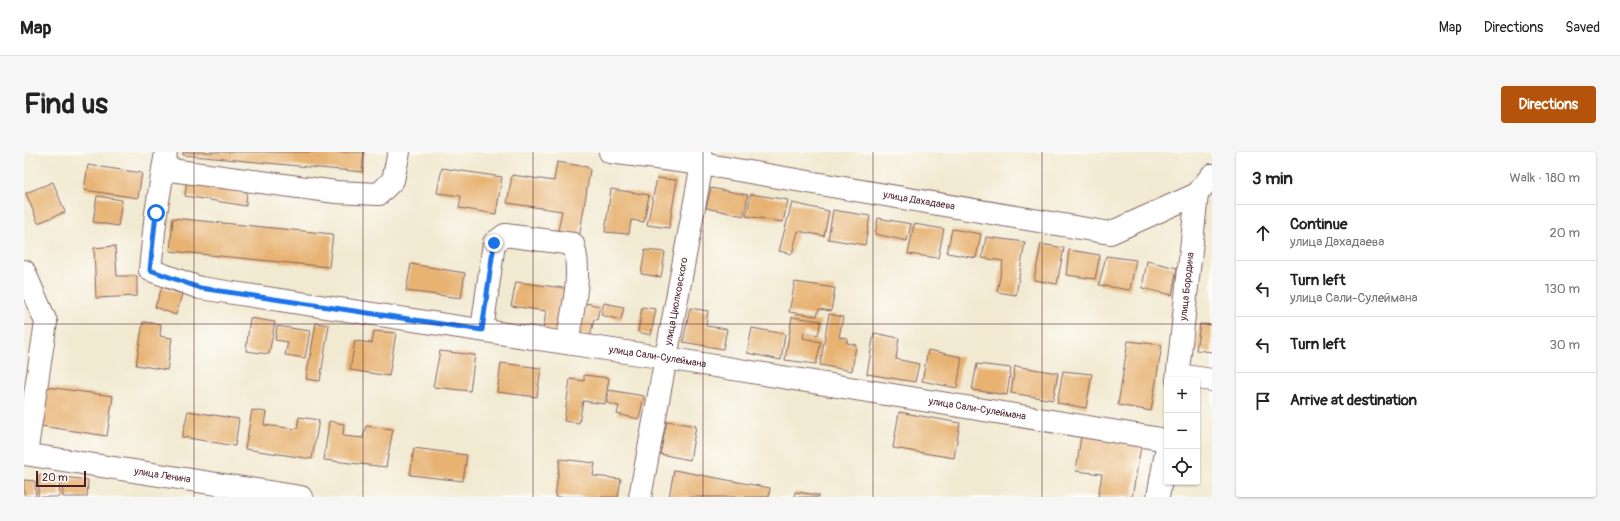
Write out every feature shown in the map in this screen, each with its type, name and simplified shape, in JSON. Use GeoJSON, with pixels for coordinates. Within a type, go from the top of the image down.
{"type":"FeatureCollection","features":[{"type":"Feature","properties":{"kind":"street"},"geometry":{"type":"LineString","coordinates":[[165,160],[336,192],[379,194],[393,180],[399,152]]}},
{"type":"Feature","properties":{"kind":"street","name":"улица Дахадаева"},"geometry":{"type":"LineString","coordinates":[[610,152],[701,158],[1110,233],[1197,194],[1212,175]]}},
{"type":"Feature","properties":{"kind":"street","name":"улица Циолковского"},"geometry":{"type":"LineString","coordinates":[[640,497],[701,158]]}},
{"type":"Feature","properties":{"kind":"street","name":"улица Сали-Сулеймана"},"geometry":{"type":"LineString","coordinates":[[165,160],[156,213],[150,270],[200,288],[666,358],[1164,440]]}},
{"type":"Feature","properties":{"kind":"street","name":"улица Бородина"},"geometry":{"type":"LineString","coordinates":[[1178,377],[1197,194]]}},
{"type":"Feature","properties":{"kind":"street"},"geometry":{"type":"LineString","coordinates":[[482,330],[494,243],[505,235],[573,244],[577,256],[575,290],[567,343]]}},
{"type":"Feature","properties":{"kind":"street"},"geometry":{"type":"LineString","coordinates":[[24,272],[46,322],[25,454]]}},
{"type":"Feature","properties":{"kind":"street"},"geometry":{"type":"LineString","coordinates":[[1200,379],[1212,380]]}},
{"type":"Feature","properties":{"kind":"street"},"geometry":{"type":"LineString","coordinates":[[1158,497],[1167,449]]}},
{"type":"Feature","properties":{"kind":"street","name":"улица Ленина"},"geometry":{"type":"LineString","coordinates":[[25,454],[301,497]]}},
{"type":"Feature","properties":{"kind":"building"},"geometry":{"type":"Polygon","coordinates":[[[183,152],[364,152],[362,172],[183,155],[183,152]]]}},
{"type":"Feature","properties":{"kind":"building"},"geometry":{"type":"Polygon","coordinates":[[[557,162],[587,167],[590,170],[579,239],[557,236],[562,211],[507,203],[512,175],[554,181],[557,162]]]}},
{"type":"Feature","properties":{"kind":"building"},"geometry":{"type":"Polygon","coordinates":[[[88,165],[142,173],[138,198],[84,190],[88,165]]]}},
{"type":"Feature","properties":{"kind":"building"},"geometry":{"type":"Polygon","coordinates":[[[442,168],[502,177],[496,214],[459,208],[461,196],[437,193],[442,168]]]}},
{"type":"Feature","properties":{"kind":"building"},"geometry":{"type":"Polygon","coordinates":[[[657,178],[677,180],[669,228],[647,225],[657,178]]]}},
{"type":"Feature","properties":{"kind":"building"},"geometry":{"type":"Polygon","coordinates":[[[187,180],[247,189],[246,206],[185,196],[187,180]]]}},
{"type":"Feature","properties":{"kind":"building"},"geometry":{"type":"Polygon","coordinates":[[[53,182],[65,212],[38,223],[26,193],[53,182]]]}},
{"type":"Feature","properties":{"kind":"building"},"geometry":{"type":"Polygon","coordinates":[[[711,188],[748,195],[744,216],[706,208],[711,188]]]}},
{"type":"Feature","properties":{"kind":"building"},"geometry":{"type":"Polygon","coordinates":[[[611,189],[649,195],[644,222],[631,220],[629,234],[605,232],[611,189]]]}},
{"type":"Feature","properties":{"kind":"building"},"geometry":{"type":"Polygon","coordinates":[[[751,194],[788,200],[783,222],[746,216],[751,194]]]}},
{"type":"Feature","properties":{"kind":"building"},"geometry":{"type":"Polygon","coordinates":[[[97,196],[122,200],[118,226],[93,222],[97,196]]]}},
{"type":"Feature","properties":{"kind":"building"},"geometry":{"type":"Polygon","coordinates":[[[792,203],[829,211],[824,236],[798,231],[792,254],[779,251],[792,203]]]}},
{"type":"Feature","properties":{"kind":"building"},"geometry":{"type":"Polygon","coordinates":[[[833,210],[870,216],[865,245],[828,239],[833,210]]]}},
{"type":"Feature","properties":{"kind":"building"},"geometry":{"type":"Polygon","coordinates":[[[173,218],[333,234],[329,267],[170,251],[173,218]]]}},
{"type":"Feature","properties":{"kind":"building"},"geometry":{"type":"Polygon","coordinates":[[[878,218],[911,224],[907,241],[875,234],[878,218]]]}},
{"type":"Feature","properties":{"kind":"building"},"geometry":{"type":"Polygon","coordinates":[[[914,224],[944,229],[938,258],[908,254],[914,224]]]}},
{"type":"Feature","properties":{"kind":"building"},"geometry":{"type":"Polygon","coordinates":[[[952,229],[981,234],[976,258],[947,253],[952,229]]]}},
{"type":"Feature","properties":{"kind":"building"},"geometry":{"type":"Polygon","coordinates":[[[986,237],[1025,242],[1016,295],[997,292],[1003,261],[982,258],[986,237]]]}},
{"type":"Feature","properties":{"kind":"building"},"geometry":{"type":"Polygon","coordinates":[[[1041,244],[1064,248],[1057,284],[1034,280],[1041,244]]]}},
{"type":"Feature","properties":{"kind":"building"},"geometry":{"type":"Polygon","coordinates":[[[115,246],[117,276],[137,276],[137,296],[96,298],[94,248],[115,246]]]}},
{"type":"Feature","properties":{"kind":"building"},"geometry":{"type":"Polygon","coordinates":[[[645,250],[665,252],[661,277],[641,274],[645,250]]]}},
{"type":"Feature","properties":{"kind":"building"},"geometry":{"type":"Polygon","coordinates":[[[1069,250],[1100,255],[1095,279],[1066,275],[1069,250]]]}},
{"type":"Feature","properties":{"kind":"building"},"geometry":{"type":"Polygon","coordinates":[[[1106,256],[1136,260],[1130,290],[1099,285],[1106,256]]]}},
{"type":"Feature","properties":{"kind":"building"},"geometry":{"type":"Polygon","coordinates":[[[1147,261],[1177,268],[1172,295],[1142,288],[1147,261]]]}},
{"type":"Feature","properties":{"kind":"building"},"geometry":{"type":"Polygon","coordinates":[[[411,264],[465,273],[461,298],[406,291],[411,264]]]}},
{"type":"Feature","properties":{"kind":"building"},"geometry":{"type":"Polygon","coordinates":[[[516,282],[572,289],[565,334],[543,331],[546,311],[511,306],[516,282]]]}},
{"type":"Feature","properties":{"kind":"building"},"geometry":{"type":"Polygon","coordinates":[[[795,282],[835,288],[831,311],[819,309],[817,316],[789,312],[795,282]]]}},
{"type":"Feature","properties":{"kind":"building"},"geometry":{"type":"Polygon","coordinates":[[[162,287],[182,294],[176,315],[155,307],[162,287]]]}},
{"type":"Feature","properties":{"kind":"building"},"geometry":{"type":"Polygon","coordinates":[[[580,302],[600,306],[597,320],[594,319],[590,337],[574,334],[580,302]]]}},
{"type":"Feature","properties":{"kind":"building"},"geometry":{"type":"Polygon","coordinates":[[[604,303],[624,307],[621,320],[601,315],[604,303]]]}},
{"type":"Feature","properties":{"kind":"building"},"geometry":{"type":"Polygon","coordinates":[[[642,307],[656,309],[651,335],[638,332],[642,307]]]}},
{"type":"Feature","properties":{"kind":"building"},"geometry":{"type":"Polygon","coordinates":[[[690,308],[708,311],[706,326],[727,329],[723,349],[683,342],[690,308]]]}},
{"type":"Feature","properties":{"kind":"building"},"geometry":{"type":"Polygon","coordinates":[[[829,314],[843,317],[839,337],[847,338],[847,343],[856,345],[852,371],[820,365],[829,314]]]}},
{"type":"Feature","properties":{"kind":"building"},"geometry":{"type":"Polygon","coordinates":[[[792,317],[821,321],[818,335],[804,332],[803,338],[821,342],[816,364],[785,360],[792,317]]]}},
{"type":"Feature","properties":{"kind":"building"},"geometry":{"type":"Polygon","coordinates":[[[250,318],[275,322],[269,354],[246,351],[250,318]]]}},
{"type":"Feature","properties":{"kind":"building"},"geometry":{"type":"Polygon","coordinates":[[[143,322],[161,324],[160,336],[172,338],[167,370],[136,365],[143,322]]]}},
{"type":"Feature","properties":{"kind":"building"},"geometry":{"type":"Polygon","coordinates":[[[316,323],[329,325],[320,381],[306,379],[316,323]]]}},
{"type":"Feature","properties":{"kind":"building"},"geometry":{"type":"Polygon","coordinates":[[[1200,324],[1212,325],[1212,352],[1196,350],[1200,324]]]}},
{"type":"Feature","properties":{"kind":"building"},"geometry":{"type":"Polygon","coordinates":[[[277,326],[310,331],[305,358],[285,355],[288,342],[275,340],[277,326]]]}},
{"type":"Feature","properties":{"kind":"building"},"geometry":{"type":"Polygon","coordinates":[[[752,328],[785,334],[781,360],[747,353],[752,328]]]}},
{"type":"Feature","properties":{"kind":"building"},"geometry":{"type":"Polygon","coordinates":[[[374,331],[396,333],[389,376],[350,370],[355,341],[372,343],[374,331]]]}},
{"type":"Feature","properties":{"kind":"building"},"geometry":{"type":"Polygon","coordinates":[[[874,333],[899,338],[896,359],[919,364],[915,382],[867,374],[874,333]]]}},
{"type":"Feature","properties":{"kind":"building"},"geometry":{"type":"Polygon","coordinates":[[[1128,341],[1162,345],[1151,411],[1118,405],[1128,341]]]}},
{"type":"Feature","properties":{"kind":"building"},"geometry":{"type":"Polygon","coordinates":[[[928,350],[962,357],[957,388],[922,381],[928,350]]]}},
{"type":"Feature","properties":{"kind":"building"},"geometry":{"type":"Polygon","coordinates":[[[440,351],[475,355],[470,391],[433,387],[440,351]]]}},
{"type":"Feature","properties":{"kind":"building"},"geometry":{"type":"Polygon","coordinates":[[[501,363],[541,368],[537,397],[497,392],[501,363]]]}},
{"type":"Feature","properties":{"kind":"building"},"geometry":{"type":"Polygon","coordinates":[[[977,364],[1011,368],[1007,395],[972,390],[977,364]]]}},
{"type":"Feature","properties":{"kind":"building"},"geometry":{"type":"Polygon","coordinates":[[[1015,366],[1058,373],[1053,400],[1011,393],[1015,366]]]}},
{"type":"Feature","properties":{"kind":"building"},"geometry":{"type":"Polygon","coordinates":[[[1063,371],[1092,374],[1086,408],[1057,403],[1063,371]]]}},
{"type":"Feature","properties":{"kind":"building"},"geometry":{"type":"Polygon","coordinates":[[[584,375],[609,378],[605,404],[583,401],[579,423],[564,421],[570,379],[584,381],[584,375]]]}},
{"type":"Feature","properties":{"kind":"building"},"geometry":{"type":"Polygon","coordinates":[[[47,387],[113,396],[107,436],[41,426],[47,387]]]}},
{"type":"Feature","properties":{"kind":"building"},"geometry":{"type":"Polygon","coordinates":[[[609,390],[644,396],[639,419],[617,414],[619,406],[607,403],[609,390]]]}},
{"type":"Feature","properties":{"kind":"building"},"geometry":{"type":"Polygon","coordinates":[[[252,410],[266,412],[264,425],[297,429],[299,417],[319,420],[312,459],[245,449],[252,410]]]}},
{"type":"Feature","properties":{"kind":"building"},"geometry":{"type":"Polygon","coordinates":[[[188,411],[239,419],[235,446],[182,437],[188,411]]]}},
{"type":"Feature","properties":{"kind":"building"},"geometry":{"type":"Polygon","coordinates":[[[899,412],[960,423],[954,458],[893,448],[899,412]]]}},
{"type":"Feature","properties":{"kind":"building"},"geometry":{"type":"Polygon","coordinates":[[[329,421],[344,424],[343,436],[363,438],[366,426],[393,429],[386,467],[324,460],[329,421]]]}},
{"type":"Feature","properties":{"kind":"building"},"geometry":{"type":"Polygon","coordinates":[[[667,421],[696,426],[690,460],[660,454],[667,421]]]}},
{"type":"Feature","properties":{"kind":"building"},"geometry":{"type":"Polygon","coordinates":[[[1081,436],[1141,447],[1132,497],[1098,497],[1102,474],[1076,471],[1081,436]]]}},
{"type":"Feature","properties":{"kind":"building"},"geometry":{"type":"Polygon","coordinates":[[[414,448],[467,455],[463,481],[410,475],[414,448]]]}},
{"type":"Feature","properties":{"kind":"building"},"geometry":{"type":"Polygon","coordinates":[[[560,459],[595,463],[593,476],[621,479],[618,497],[555,497],[560,459]]]}},
{"type":"Feature","properties":{"kind":"building"},"geometry":{"type":"Polygon","coordinates":[[[674,470],[770,488],[769,497],[669,497],[674,470]]]}},
{"type":"Feature","properties":{"kind":"building"},"geometry":{"type":"Polygon","coordinates":[[[39,475],[59,478],[60,497],[38,497],[39,475]]]}},
{"type":"Feature","properties":{"kind":"building"},"geometry":{"type":"Polygon","coordinates":[[[62,477],[88,480],[87,497],[63,497],[62,477]]]}},
{"type":"Feature","properties":{"kind":"building"},"geometry":{"type":"Polygon","coordinates":[[[24,480],[35,481],[36,497],[24,497],[24,480]]]}},
{"type":"Feature","properties":{"kind":"building"},"geometry":{"type":"Polygon","coordinates":[[[795,492],[819,495],[819,497],[794,497],[795,492]]]}},
{"type":"Feature","properties":{"kind":"route"},"geometry":{"type":"LineString","coordinates":[[156,213],[150,270],[200,288],[482,330],[494,243]]}}]}
